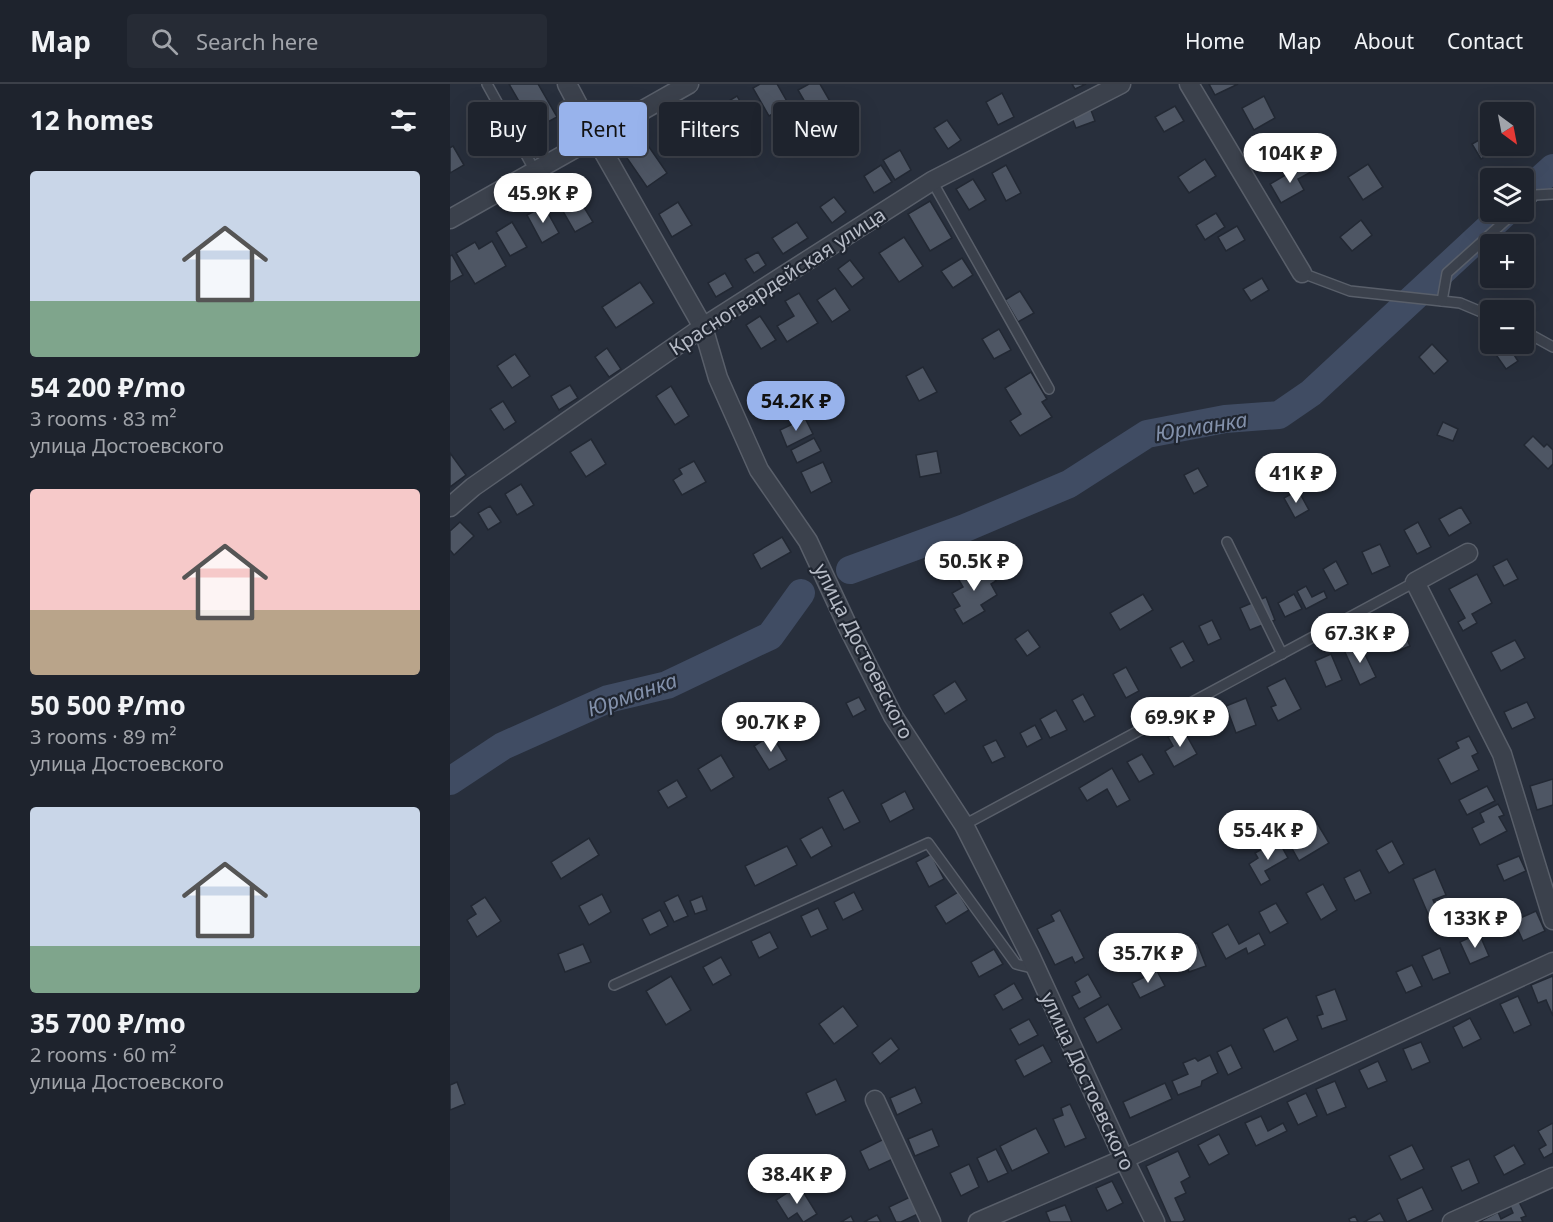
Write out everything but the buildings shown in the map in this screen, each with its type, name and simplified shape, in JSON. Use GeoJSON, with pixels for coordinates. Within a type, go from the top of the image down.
{"type":"FeatureCollection","features":[{"type":"Feature","properties":{"kind":"street","name":"улица Достоевского"},"geometry":{"type":"LineString","coordinates":[[567,84],[577,102]]}},
{"type":"Feature","properties":{"kind":"street"},"geometry":{"type":"LineString","coordinates":[[647,108],[689,84]]}},
{"type":"Feature","properties":{"kind":"street","name":"Красногвардейская улица"},"geometry":{"type":"LineString","coordinates":[[450,507],[473,487],[703,327],[932,181],[1121,84]]}},
{"type":"Feature","properties":{"kind":"street"},"geometry":{"type":"LineString","coordinates":[[1189,84],[1302,273]]}},
{"type":"Feature","properties":{"kind":"street"},"geometry":{"type":"LineString","coordinates":[[450,219],[561,156]]}},
{"type":"Feature","properties":{"kind":"street","name":"улица Достоевского"},"geometry":{"type":"LineString","coordinates":[[606,156],[703,327],[718,378],[759,470],[808,541],[893,716],[964,825],[1036,969],[1155,1222]]}},
{"type":"Feature","properties":{"kind":"street"},"geometry":{"type":"LineString","coordinates":[[1468,553],[1415,582],[1502,754],[1553,920]]}},
{"type":"Feature","properties":{"kind":"street"},"geometry":{"type":"LineString","coordinates":[[978,1222],[1124,1159],[1553,962]]}},
{"type":"Feature","properties":{"kind":"street"},"geometry":{"type":"LineString","coordinates":[[875,1100],[931,1222]]}},
{"type":"Feature","properties":{"kind":"street"},"geometry":{"type":"LineString","coordinates":[[1452,1222],[1553,1177]]}},
{"type":"Feature","properties":{"kind":"lane"},"geometry":{"type":"LineString","coordinates":[[487,84],[535,171]]}},
{"type":"Feature","properties":{"kind":"lane"},"geometry":{"type":"LineString","coordinates":[[932,181],[1049,389]]}},
{"type":"Feature","properties":{"kind":"lane"},"geometry":{"type":"LineString","coordinates":[[1534,195],[1553,194]]}},
{"type":"Feature","properties":{"kind":"lane"},"geometry":{"type":"LineString","coordinates":[[1437,300],[1447,273],[1504,222]]}},
{"type":"Feature","properties":{"kind":"lane"},"geometry":{"type":"LineString","coordinates":[[1302,273],[1350,291],[1460,303],[1480,311]]}},
{"type":"Feature","properties":{"kind":"lane"},"geometry":{"type":"LineString","coordinates":[[1534,337],[1553,347]]}},
{"type":"Feature","properties":{"kind":"lane"},"geometry":{"type":"LineString","coordinates":[[1227,542],[1282,654]]}},
{"type":"Feature","properties":{"kind":"lane"},"geometry":{"type":"LineString","coordinates":[[964,825],[1415,582]]}},
{"type":"Feature","properties":{"kind":"lane"},"geometry":{"type":"LineString","coordinates":[[614,985],[928,843],[1016,963],[1036,969]]}},
{"type":"Feature","properties":{"kind":"waterway","name":"Юрманка"},"geometry":{"type":"LineString","coordinates":[[1534,185],[1553,168]]}},
{"type":"Feature","properties":{"kind":"waterway","name":"Юрманка"},"geometry":{"type":"LineString","coordinates":[[850,570],[965,528],[1069,484],[1147,434],[1225,419],[1279,415],[1311,393],[1495,222]]}},
{"type":"Feature","properties":{"kind":"waterway","name":"Юрманка"},"geometry":{"type":"LineString","coordinates":[[450,781],[503,746],[608,699],[667,685],[770,636],[801,593]]}}]}
